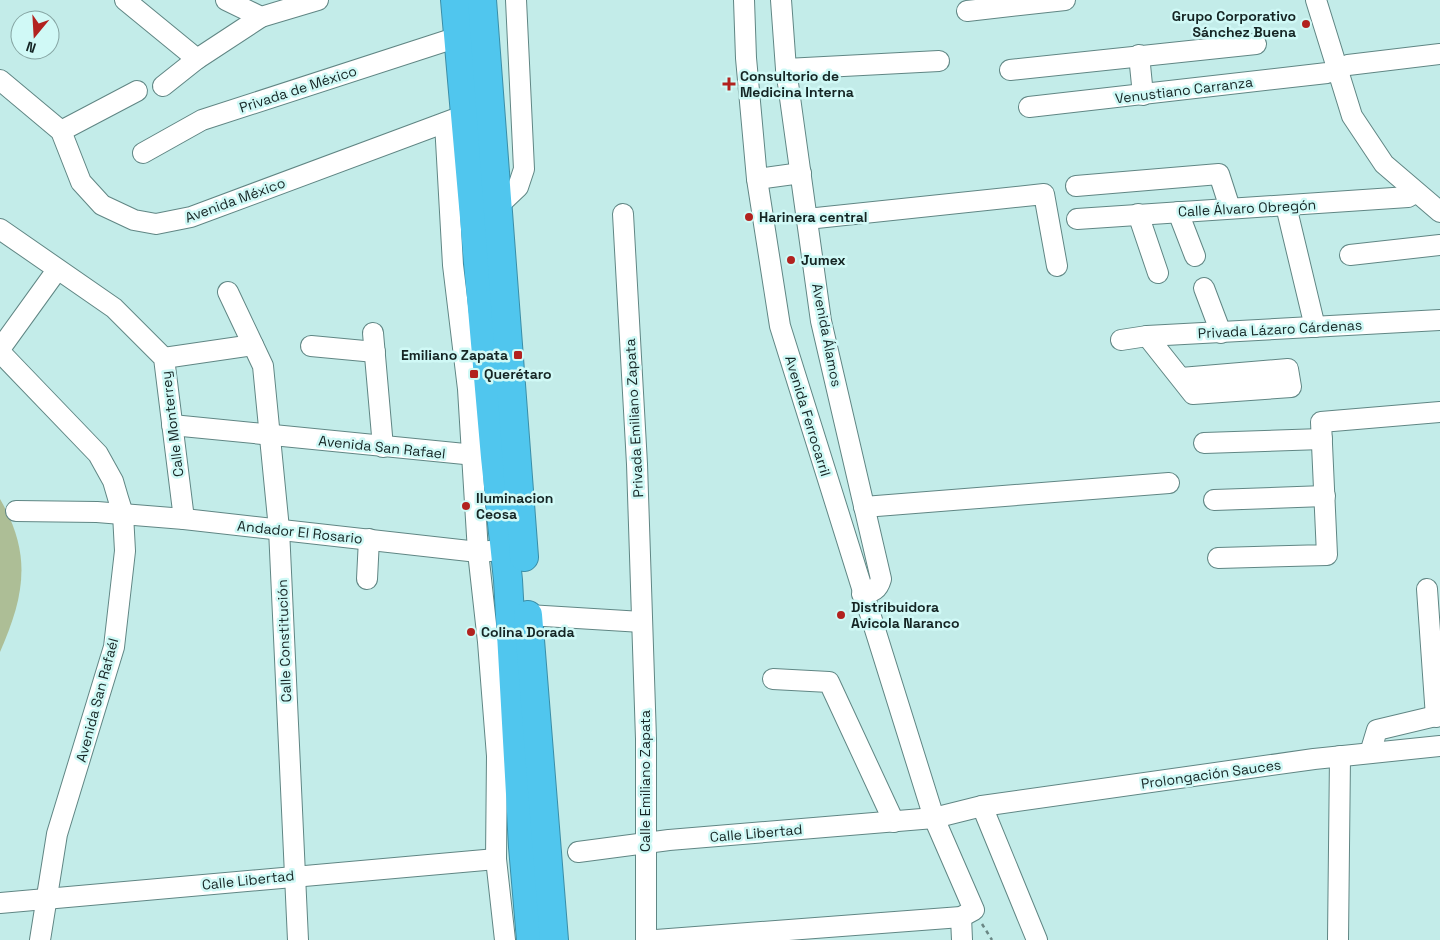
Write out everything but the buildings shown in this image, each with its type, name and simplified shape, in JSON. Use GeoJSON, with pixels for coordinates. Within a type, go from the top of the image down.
{"type":"FeatureCollection","features":[{"type":"Feature","properties":{"kind":"highway"},"geometry":{"type":"LineString","coordinates":[[455,0],[458,37],[455,119],[484,456],[505,550],[507,752],[531,940]]}},
{"type":"Feature","properties":{"kind":"highway"},"geometry":{"type":"LineString","coordinates":[[482,0],[554,940]]}},
{"type":"Feature","properties":{"kind":"street"},"geometry":{"type":"LineString","coordinates":[[125,0],[197,59]]}},
{"type":"Feature","properties":{"kind":"street"},"geometry":{"type":"LineString","coordinates":[[226,0],[261,17]]}},
{"type":"Feature","properties":{"kind":"street"},"geometry":{"type":"LineString","coordinates":[[163,86],[197,59],[261,17],[318,0]]}},
{"type":"Feature","properties":{"kind":"street"},"geometry":{"type":"LineString","coordinates":[[497,207],[518,187],[524,169],[516,0]]}},
{"type":"Feature","properties":{"kind":"street","name":"Avenida Ferrocarril"},"geometry":{"type":"LineString","coordinates":[[744,0],[746,58],[758,179],[780,326],[862,594],[934,818],[974,910],[961,916]]}},
{"type":"Feature","properties":{"kind":"street","name":"Avenida Álamos"},"geometry":{"type":"LineString","coordinates":[[781,0],[786,69],[821,320],[881,579],[874,592],[862,594]]}},
{"type":"Feature","properties":{"kind":"street"},"geometry":{"type":"LineString","coordinates":[[967,11],[1066,0]]}},
{"type":"Feature","properties":{"kind":"street"},"geometry":{"type":"LineString","coordinates":[[1316,0],[1352,116],[1384,164],[1415,193],[1440,212]]}},
{"type":"Feature","properties":{"kind":"street","name":"Privada de México"},"geometry":{"type":"LineString","coordinates":[[143,153],[202,120],[458,37]]}},
{"type":"Feature","properties":{"kind":"street"},"geometry":{"type":"LineString","coordinates":[[1010,70],[1256,44]]}},
{"type":"Feature","properties":{"kind":"street","name":"Venustiano Carranza"},"geometry":{"type":"LineString","coordinates":[[1029,107],[1327,73],[1348,65],[1440,54]]}},
{"type":"Feature","properties":{"kind":"street"},"geometry":{"type":"LineString","coordinates":[[1139,55],[1143,95]]}},
{"type":"Feature","properties":{"kind":"street"},"geometry":{"type":"LineString","coordinates":[[786,69],[939,61]]}},
{"type":"Feature","properties":{"kind":"street","name":"Avenida México"},"geometry":{"type":"LineString","coordinates":[[0,80],[61,131],[81,182],[102,205],[134,220],[156,224],[191,217],[455,119]]}},
{"type":"Feature","properties":{"kind":"street"},"geometry":{"type":"LineString","coordinates":[[61,131],[137,91]]}},
{"type":"Feature","properties":{"kind":"street"},"geometry":{"type":"LineString","coordinates":[[758,179],[801,173]]}},
{"type":"Feature","properties":{"kind":"street"},"geometry":{"type":"LineString","coordinates":[[1076,186],[1218,174],[1230,208]]}},
{"type":"Feature","properties":{"kind":"street","name":"Calle Álvaro Obregón"},"geometry":{"type":"LineString","coordinates":[[1078,220],[1138,214],[1408,197],[1415,193]]}},
{"type":"Feature","properties":{"kind":"street"},"geometry":{"type":"LineString","coordinates":[[807,218],[1044,194],[1057,266]]}},
{"type":"Feature","properties":{"kind":"street"},"geometry":{"type":"LineString","coordinates":[[1286,206],[1315,327]]}},
{"type":"Feature","properties":{"kind":"street"},"geometry":{"type":"LineString","coordinates":[[1178,212],[1195,256]]}},
{"type":"Feature","properties":{"kind":"street","name":"Privada Emiliano Zapata"},"geometry":{"type":"LineString","coordinates":[[623,214],[638,464],[642,622]]}},
{"type":"Feature","properties":{"kind":"street"},"geometry":{"type":"LineString","coordinates":[[1138,214],[1158,273]]}},
{"type":"Feature","properties":{"kind":"street","name":"Calle Monterrey"},"geometry":{"type":"LineString","coordinates":[[0,229],[114,308],[164,358],[184,519]]}},
{"type":"Feature","properties":{"kind":"street"},"geometry":{"type":"LineString","coordinates":[[1350,255],[1440,245]]}},
{"type":"Feature","properties":{"kind":"street"},"geometry":{"type":"LineString","coordinates":[[0,351],[57,270]]}},
{"type":"Feature","properties":{"kind":"street"},"geometry":{"type":"LineString","coordinates":[[1204,288],[1221,333]]}},
{"type":"Feature","properties":{"kind":"street","name":"Calle Constitución"},"geometry":{"type":"LineString","coordinates":[[228,292],[263,366],[279,529],[298,940]]}},
{"type":"Feature","properties":{"kind":"street","name":"Privada Lázaro Cárdenas"},"geometry":{"type":"LineString","coordinates":[[1121,340],[1147,336],[1440,320]]}},
{"type":"Feature","properties":{"kind":"street"},"geometry":{"type":"LineString","coordinates":[[1147,336],[1181,378]]}},
{"type":"Feature","properties":{"kind":"street"},"geometry":{"type":"LineString","coordinates":[[311,346],[374,342],[383,447]]}},
{"type":"Feature","properties":{"kind":"street"},"geometry":{"type":"LineString","coordinates":[[164,358],[253,344]]}},
{"type":"Feature","properties":{"kind":"street","name":"Avenida San Rafaél"},"geometry":{"type":"LineString","coordinates":[[0,351],[98,454],[113,480],[122,514],[125,551],[114,648],[57,834],[40,940]]}},
{"type":"Feature","properties":{"kind":"street"},"geometry":{"type":"LineString","coordinates":[[1218,558],[1327,555],[1320,422],[1440,412]]}},
{"type":"Feature","properties":{"kind":"street"},"geometry":{"type":"LineString","coordinates":[[172,425],[269,436]]}},
{"type":"Feature","properties":{"kind":"street","name":"Avenida San Rafael"},"geometry":{"type":"LineString","coordinates":[[269,436],[484,456]]}},
{"type":"Feature","properties":{"kind":"street"},"geometry":{"type":"LineString","coordinates":[[1204,443],[1322,439]]}},
{"type":"Feature","properties":{"kind":"street"},"geometry":{"type":"LineString","coordinates":[[484,456],[478,552],[488,642],[507,752],[496,859],[505,940]]}},
{"type":"Feature","properties":{"kind":"street"},"geometry":{"type":"LineString","coordinates":[[866,513],[1169,483]]}},
{"type":"Feature","properties":{"kind":"street"},"geometry":{"type":"LineString","coordinates":[[1214,500],[1325,496]]}},
{"type":"Feature","properties":{"kind":"street","name":"Andador El Rosario"},"geometry":{"type":"LineString","coordinates":[[16,511],[122,514],[279,529],[478,552],[505,550]]}},
{"type":"Feature","properties":{"kind":"street"},"geometry":{"type":"LineString","coordinates":[[367,579],[369,539]]}},
{"type":"Feature","properties":{"kind":"street"},"geometry":{"type":"LineString","coordinates":[[1370,753],[1377,730],[1438,716],[1426,589]]}},
{"type":"Feature","properties":{"kind":"street"},"geometry":{"type":"LineString","coordinates":[[528,615],[642,622]]}},
{"type":"Feature","properties":{"kind":"street","name":"Calle Emiliano Zapata"},"geometry":{"type":"LineString","coordinates":[[642,622],[646,940]]}},
{"type":"Feature","properties":{"kind":"street"},"geometry":{"type":"LineString","coordinates":[[773,679],[829,682],[894,822]]}},
{"type":"Feature","properties":{"kind":"street","name":"Prolongación Sauces"},"geometry":{"type":"LineString","coordinates":[[934,818],[982,806],[1340,756],[1440,746]]}},
{"type":"Feature","properties":{"kind":"street"},"geometry":{"type":"LineString","coordinates":[[1338,939],[1340,756]]}},
{"type":"Feature","properties":{"kind":"street"},"geometry":{"type":"LineString","coordinates":[[982,806],[1037,940]]}},
{"type":"Feature","properties":{"kind":"street","name":"Calle Libertad"},"geometry":{"type":"LineString","coordinates":[[578,852],[646,843],[934,818]]}},
{"type":"Feature","properties":{"kind":"street","name":"Calle Libertad"},"geometry":{"type":"LineString","coordinates":[[0,903],[496,859]]}},
{"type":"Feature","properties":{"kind":"street"},"geometry":{"type":"LineString","coordinates":[[656,940],[726,938],[961,916],[962,940]]}},
{"type":"Feature","properties":{"kind":"green space"},"geometry":{"type":"Polygon","coordinates":[[[0,499],[17,538],[21,557],[21,575],[15,612],[0,652],[0,499]]]}},
{"type":"Feature","properties":{"kind":"place","name":"Grupo Corporativo Sánchez Buena"},"geometry":{"type":"Point","coordinates":[1306,24]}},
{"type":"Feature","properties":{"kind":"place","name":"Consultorio de Medicina Interna"},"geometry":{"type":"Point","coordinates":[729,84]}},
{"type":"Feature","properties":{"kind":"place","name":"Harinera central"},"geometry":{"type":"Point","coordinates":[749,217]}},
{"type":"Feature","properties":{"kind":"place","name":"Jumex"},"geometry":{"type":"Point","coordinates":[791,260]}},
{"type":"Feature","properties":{"kind":"place","name":"Emiliano Zapata"},"geometry":{"type":"Point","coordinates":[518,355]}},
{"type":"Feature","properties":{"kind":"place","name":"Querétaro"},"geometry":{"type":"Point","coordinates":[474,374]}},
{"type":"Feature","properties":{"kind":"place","name":"Iluminacion Ceosa"},"geometry":{"type":"Point","coordinates":[466,506]}},
{"type":"Feature","properties":{"kind":"place","name":"Distribuidora Avicola Naranco"},"geometry":{"type":"Point","coordinates":[841,615]}},
{"type":"Feature","properties":{"kind":"place","name":"Colina Dorada"},"geometry":{"type":"Point","coordinates":[471,632]}}]}
